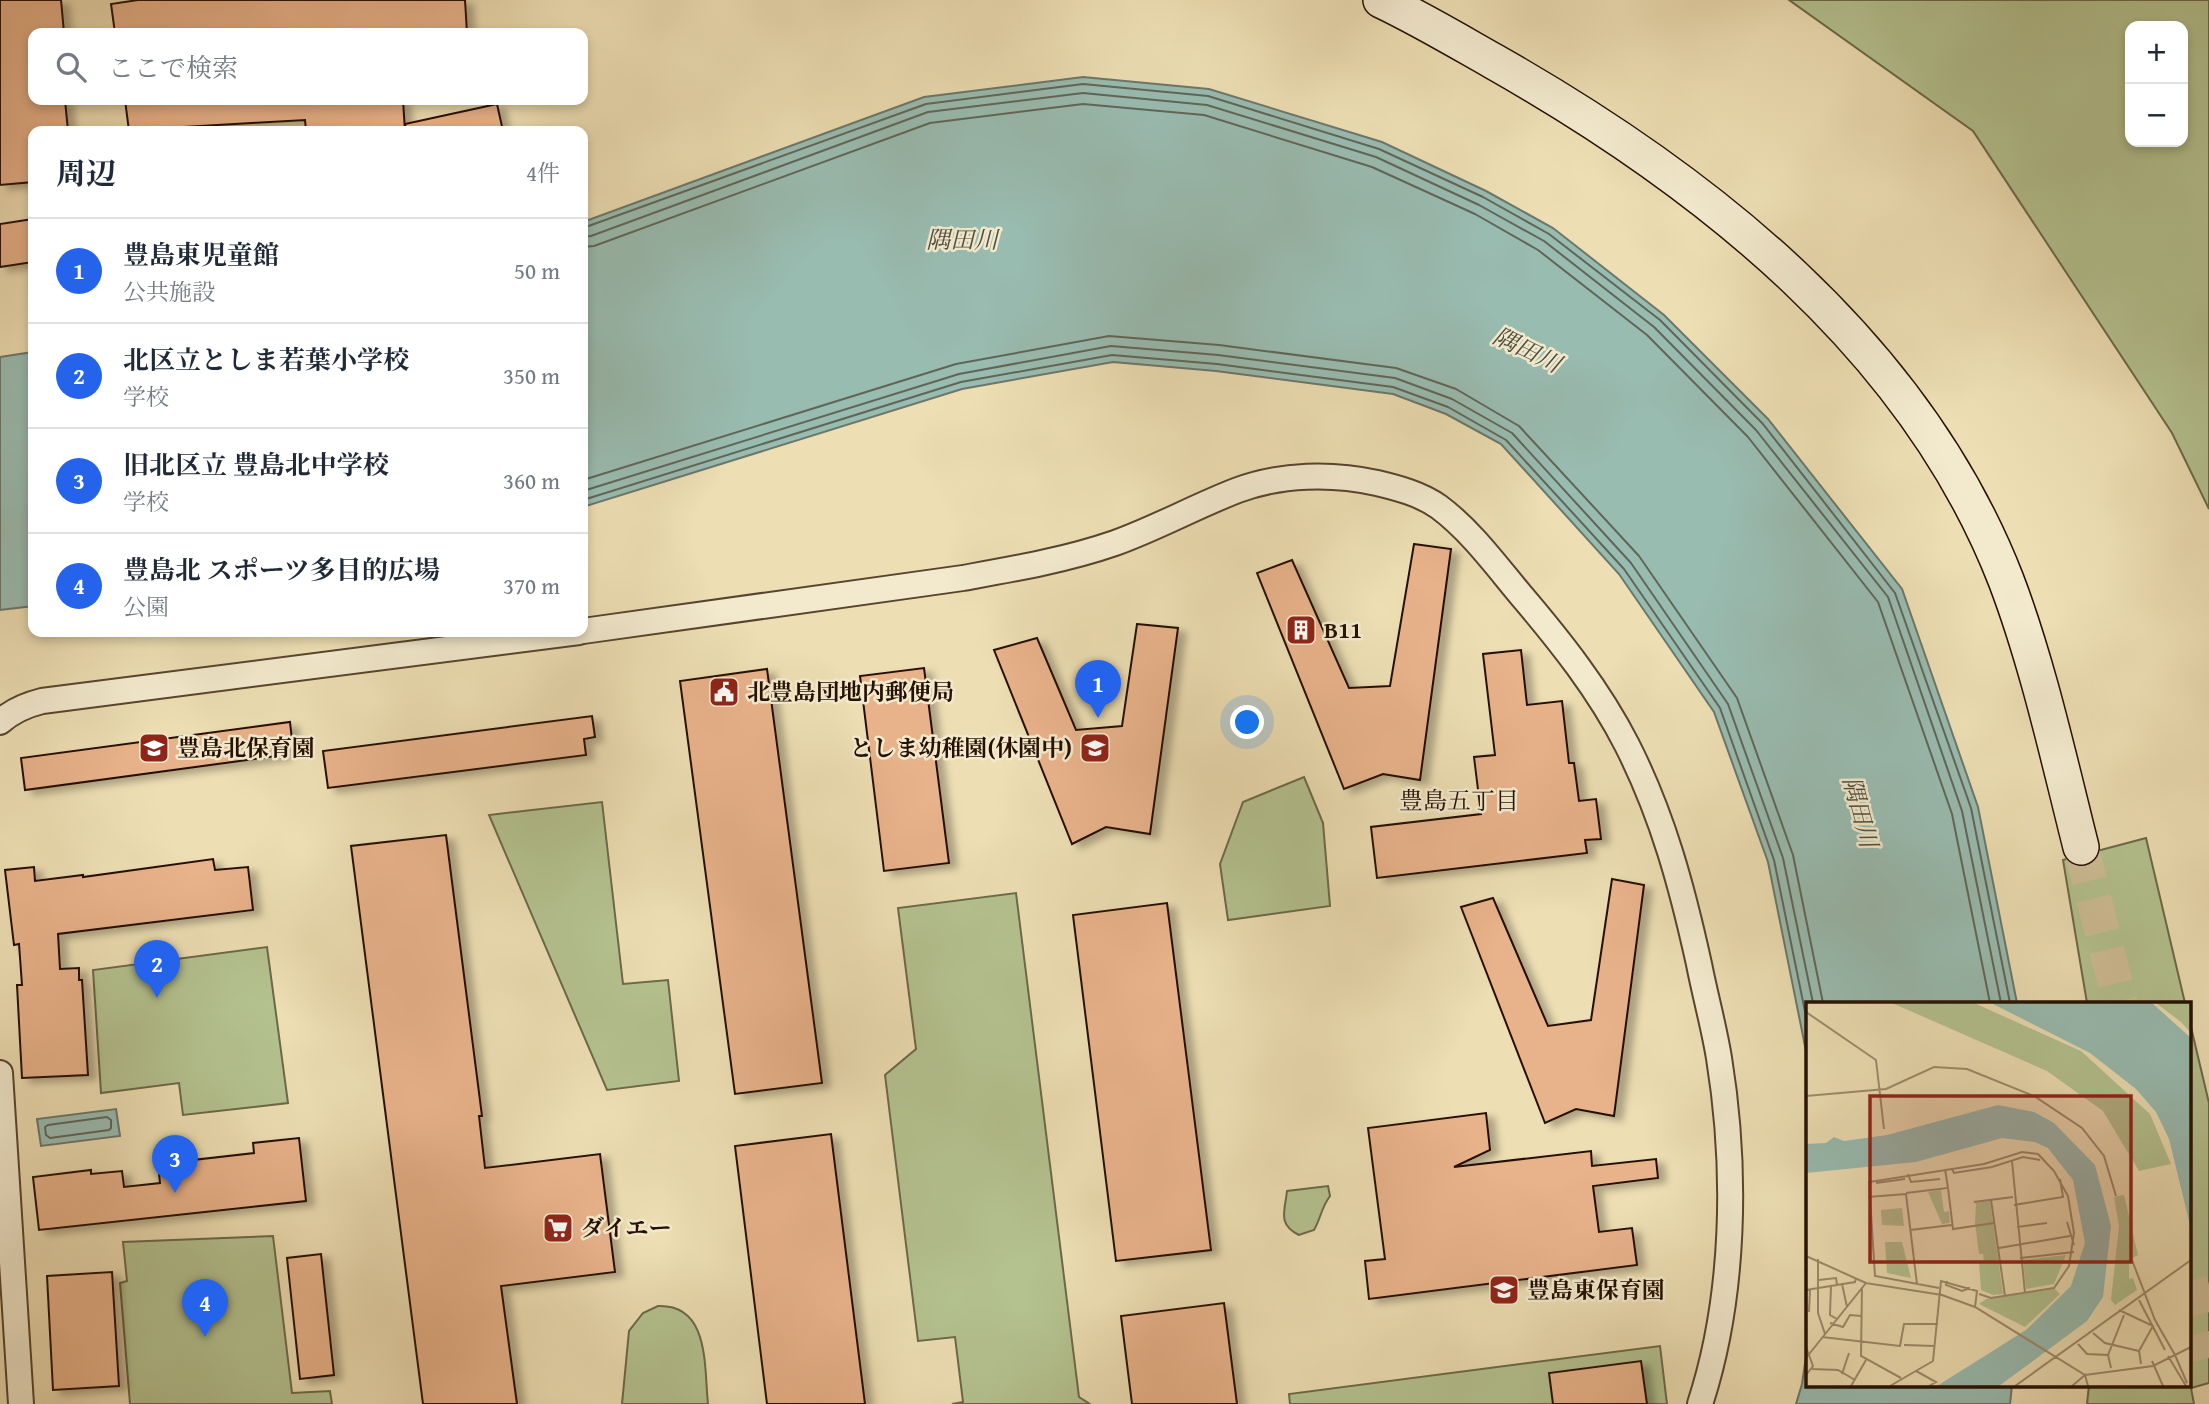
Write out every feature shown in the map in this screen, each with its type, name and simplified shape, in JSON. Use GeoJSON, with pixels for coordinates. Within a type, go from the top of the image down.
{"type":"FeatureCollection","features":[{"type":"Feature","properties":{"kind":"street"},"geometry":{"type":"LineString","coordinates":[[1381,0],[1562,100],[1719,212],[1795,276],[1903,397],[1944,458],[2006,580],[2047,716],[2081,847]]}},
{"type":"Feature","properties":{"kind":"street"},"geometry":{"type":"LineString","coordinates":[[588,630],[963,578],[1024,566],[1110,544],[1157,527],[1237,490],[1283,479],[1327,477],[1374,482],[1420,496],[1439,507],[1467,533],[1521,595],[1558,639],[1588,682],[1627,746],[1671,850],[1719,1058],[1728,1160],[1728,1261],[1723,1308],[1715,1354],[1700,1404]]}},
{"type":"Feature","properties":{"kind":"street"},"geometry":{"type":"LineString","coordinates":[[0,722],[26,705],[43,701],[535,637]]}},
{"type":"Feature","properties":{"kind":"street"},"geometry":{"type":"LineString","coordinates":[[0,1073],[21,1404]]}},
{"type":"Feature","properties":{"kind":"green space"},"geometry":{"type":"Polygon","coordinates":[[[1789,0],[2209,0],[2209,509],[2172,433],[1973,131],[1789,0]]]}},
{"type":"Feature","properties":{"kind":"green space"},"geometry":{"type":"Polygon","coordinates":[[[1304,777],[1323,823],[1330,906],[1228,920],[1220,864],[1243,802],[1304,777]]]}},
{"type":"Feature","properties":{"kind":"green space"},"geometry":{"type":"Polygon","coordinates":[[[602,802],[623,984],[668,980],[679,1081],[607,1090],[489,815],[602,802]]]}},
{"type":"Feature","properties":{"kind":"green space"},"geometry":{"type":"Polygon","coordinates":[[[2146,838],[2185,1002],[2087,1002],[2063,860],[2146,838]]]}},
{"type":"Feature","properties":{"kind":"green space"},"geometry":{"type":"Polygon","coordinates":[[[1016,893],[1079,1397],[1090,1404],[952,1404],[963,1402],[955,1337],[918,1341],[885,1075],[916,1049],[898,908],[1016,893]]]}},
{"type":"Feature","properties":{"kind":"green space"},"geometry":{"type":"Polygon","coordinates":[[[267,947],[288,1103],[183,1115],[179,1083],[101,1093],[93,970],[267,947]]]}},
{"type":"Feature","properties":{"kind":"green space"},"geometry":{"type":"Polygon","coordinates":[[[2192,1031],[2209,1103],[2209,1383],[2191,1388],[2194,1404],[2087,1404],[2089,1386],[2192,1386],[2192,1031]]]}},
{"type":"Feature","properties":{"kind":"green space"},"geometry":{"type":"Polygon","coordinates":[[[1328,1186],[1330,1196],[1314,1230],[1299,1235],[1292,1231],[1284,1216],[1287,1191],[1328,1186]]]}},
{"type":"Feature","properties":{"kind":"green space"},"geometry":{"type":"Polygon","coordinates":[[[273,1236],[292,1393],[330,1391],[332,1404],[130,1404],[120,1283],[127,1281],[123,1242],[273,1236]]]}},
{"type":"Feature","properties":{"kind":"green space"},"geometry":{"type":"Polygon","coordinates":[[[658,1306],[675,1308],[687,1315],[696,1326],[704,1356],[708,1404],[622,1404],[629,1331],[643,1313],[658,1306]]]}},
{"type":"Feature","properties":{"kind":"green space"},"geometry":{"type":"Polygon","coordinates":[[[1660,1346],[1667,1404],[1290,1404],[1289,1394],[1660,1346]]]}},
{"type":"Feature","properties":{"kind":"water","name":"隅田川"},"geometry":{"type":"Polygon","coordinates":[[[1083,77],[1209,89],[1382,142],[1486,191],[1553,228],[1664,315],[1768,419],[1902,589],[1978,807],[2017,1002],[1806,1002],[1806,1051],[1768,862],[1714,712],[1619,574],[1501,444],[1446,414],[1393,394],[1216,371],[1113,362],[962,389],[588,505],[588,220],[924,97],[1083,77]]]}},
{"type":"Feature","properties":{"kind":"water"},"geometry":{"type":"Polygon","coordinates":[[[28,353],[28,607],[0,610],[0,357],[28,353]]]}},
{"type":"Feature","properties":{"kind":"water"},"geometry":{"type":"Polygon","coordinates":[[[116,1109],[120,1136],[41,1146],[37,1119],[116,1109]]]}},
{"type":"Feature","properties":{"kind":"water"},"geometry":{"type":"Polygon","coordinates":[[[1806,1357],[1806,1386],[2012,1386],[2010,1404],[1796,1404],[1806,1357]]]}},
{"type":"Feature","properties":{"kind":"building"},"geometry":{"type":"Polygon","coordinates":[[[0,0],[61,0],[64,28],[28,28],[28,105],[65,105],[68,126],[28,126],[28,182],[0,185],[0,0]]]}},
{"type":"Feature","properties":{"kind":"building"},"geometry":{"type":"Polygon","coordinates":[[[138,0],[465,0],[467,28],[114,28],[111,4],[138,0]]]}},
{"type":"Feature","properties":{"kind":"building"},"geometry":{"type":"Polygon","coordinates":[[[126,105],[403,105],[405,126],[306,126],[305,120],[201,126],[128,126],[126,105]]]}},
{"type":"Feature","properties":{"kind":"building"},"geometry":{"type":"Polygon","coordinates":[[[497,105],[502,126],[405,126],[497,105]]]}},
{"type":"Feature","properties":{"kind":"building"},"geometry":{"type":"Polygon","coordinates":[[[28,220],[28,263],[0,267],[0,224],[28,220]]]}},
{"type":"Feature","properties":{"kind":"building","name":"B11"},"geometry":{"type":"Polygon","coordinates":[[[1414,544],[1451,549],[1420,780],[1383,774],[1344,789],[1257,573],[1292,560],[1349,688],[1390,686],[1414,544]]]}},
{"type":"Feature","properties":{"kind":"building"},"geometry":{"type":"Polygon","coordinates":[[[1137,624],[1178,628],[1150,834],[1106,827],[1072,844],[994,650],[1037,638],[1076,730],[1122,726],[1137,624]]]}},
{"type":"Feature","properties":{"kind":"building"},"geometry":{"type":"Polygon","coordinates":[[[1521,650],[1527,705],[1562,701],[1569,763],[1574,763],[1579,801],[1596,799],[1601,839],[1585,840],[1587,853],[1377,878],[1371,827],[1481,814],[1474,757],[1495,755],[1483,654],[1521,650]]]}},
{"type":"Feature","properties":{"kind":"building"},"geometry":{"type":"Polygon","coordinates":[[[924,668],[949,863],[884,871],[860,676],[924,668]]]}},
{"type":"Feature","properties":{"kind":"building"},"geometry":{"type":"Polygon","coordinates":[[[767,669],[822,1083],[735,1094],[680,681],[767,669]]]}},
{"type":"Feature","properties":{"kind":"building"},"geometry":{"type":"Polygon","coordinates":[[[592,716],[595,737],[584,739],[586,755],[328,788],[323,751],[592,716]]]}},
{"type":"Feature","properties":{"kind":"building"},"geometry":{"type":"Polygon","coordinates":[[[290,722],[292,740],[283,742],[284,755],[25,790],[21,758],[290,722]]]}},
{"type":"Feature","properties":{"kind":"building"},"geometry":{"type":"Polygon","coordinates":[[[446,835],[482,1116],[479,1116],[485,1168],[600,1154],[615,1272],[501,1286],[517,1404],[423,1404],[351,846],[446,835]]]}},
{"type":"Feature","properties":{"kind":"building"},"geometry":{"type":"Polygon","coordinates":[[[213,859],[215,870],[248,867],[253,910],[58,934],[60,969],[79,968],[79,980],[82,980],[88,1075],[22,1078],[17,985],[22,985],[19,944],[14,945],[5,870],[34,867],[35,881],[213,859]]]}},
{"type":"Feature","properties":{"kind":"building"},"geometry":{"type":"Polygon","coordinates":[[[1612,879],[1644,885],[1614,1116],[1576,1109],[1545,1123],[1461,907],[1493,898],[1548,1026],[1591,1020],[1612,879]]]}},
{"type":"Feature","properties":{"kind":"building"},"geometry":{"type":"Polygon","coordinates":[[[1167,903],[1211,1250],[1116,1261],[1073,915],[1167,903]]]}},
{"type":"Feature","properties":{"kind":"building"},"geometry":{"type":"Polygon","coordinates":[[[1486,1113],[1490,1150],[1454,1167],[1591,1151],[1592,1166],[1656,1159],[1658,1178],[1593,1186],[1599,1232],[1632,1228],[1637,1265],[1369,1299],[1365,1261],[1385,1259],[1368,1128],[1486,1113]]]}},
{"type":"Feature","properties":{"kind":"building"},"geometry":{"type":"Polygon","coordinates":[[[831,1134],[865,1404],[767,1404],[735,1146],[831,1134]]]}},
{"type":"Feature","properties":{"kind":"building"},"geometry":{"type":"Polygon","coordinates":[[[299,1138],[306,1201],[39,1230],[33,1177],[91,1170],[91,1174],[122,1171],[124,1187],[160,1183],[158,1164],[254,1153],[253,1143],[299,1138]]]}},
{"type":"Feature","properties":{"kind":"building"},"geometry":{"type":"Polygon","coordinates":[[[321,1254],[334,1375],[300,1379],[287,1258],[321,1254]]]}},
{"type":"Feature","properties":{"kind":"building"},"geometry":{"type":"Polygon","coordinates":[[[112,1272],[119,1386],[53,1390],[47,1276],[112,1272]]]}},
{"type":"Feature","properties":{"kind":"building"},"geometry":{"type":"Polygon","coordinates":[[[1224,1303],[1237,1404],[1132,1404],[1121,1316],[1224,1303]]]}},
{"type":"Feature","properties":{"kind":"building"},"geometry":{"type":"Polygon","coordinates":[[[1641,1361],[1647,1404],[1553,1404],[1549,1373],[1641,1361]]]}},
{"type":"Feature","properties":{"kind":"tunnel"},"geometry":{"type":"LineString","coordinates":[[2081,847],[2120,1002]]}},
{"type":"Feature","properties":{"kind":"tunnel"},"geometry":{"type":"LineString","coordinates":[[2192,1289],[2209,1358]]}},
{"type":"Feature","properties":{"kind":"place","name":"B11"},"geometry":{"type":"Point","coordinates":[1301,630]}},
{"type":"Feature","properties":{"kind":"place","name":"北豊島団地内郵便局"},"geometry":{"type":"Point","coordinates":[724,692]}},
{"type":"Feature","properties":{"kind":"place","name":"豊島東児童館"},"geometry":{"type":"Point","coordinates":[1098,718]}},
{"type":"Feature","properties":{"kind":"place","name":"豊島北保育園"},"geometry":{"type":"Point","coordinates":[154,748]}},
{"type":"Feature","properties":{"kind":"place","name":"としま幼稚園(休園中)"},"geometry":{"type":"Point","coordinates":[1095,748]}},
{"type":"Feature","properties":{"kind":"place","name":"北区立としま若葉小学校"},"geometry":{"type":"Point","coordinates":[157,998]}},
{"type":"Feature","properties":{"kind":"place","name":"旧北区立 豊島北中学校"},"geometry":{"type":"Point","coordinates":[175,1193]}},
{"type":"Feature","properties":{"kind":"place","name":"ダイエー"},"geometry":{"type":"Point","coordinates":[558,1228]}},
{"type":"Feature","properties":{"kind":"place","name":"豊島東保育園"},"geometry":{"type":"Point","coordinates":[1504,1290]}},
{"type":"Feature","properties":{"kind":"place","name":"豊島北 スポーツ多目的広場"},"geometry":{"type":"Point","coordinates":[205,1337]}},
{"type":"Feature","properties":{"kind":"district","name":"豊島五丁目"},"geometry":{"type":"Point","coordinates":[1459,801]}}]}
